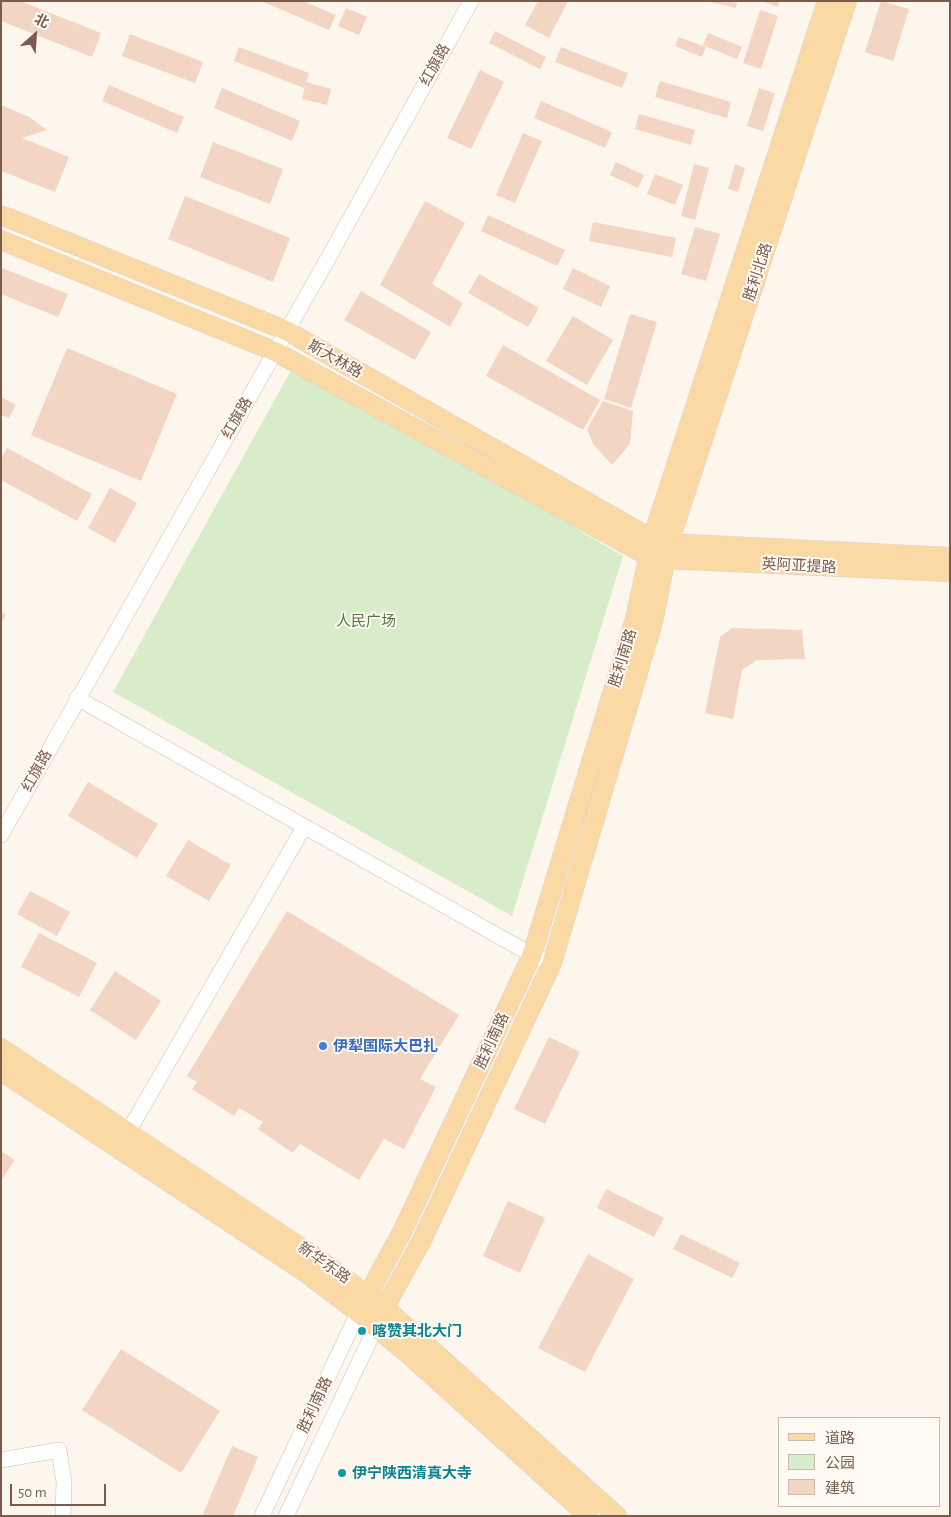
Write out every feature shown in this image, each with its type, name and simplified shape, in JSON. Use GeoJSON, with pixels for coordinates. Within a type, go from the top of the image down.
{"type":"FeatureCollection","features":[{"type":"Feature","properties":{"kind":"main road","name":"胜利北路"},"geometry":{"type":"LineString","coordinates":[[659,549],[827,1]]}},
{"type":"Feature","properties":{"kind":"main road","name":"胜利北路"},"geometry":{"type":"LineString","coordinates":[[659,549],[847,1]]}},
{"type":"Feature","properties":{"kind":"main road","name":"斯大林路"},"geometry":{"type":"LineString","coordinates":[[1,215],[287,331],[659,549]]}},
{"type":"Feature","properties":{"kind":"main road","name":"斯大林路"},"geometry":{"type":"LineString","coordinates":[[1,240],[274,352],[659,549]]}},
{"type":"Feature","properties":{"kind":"main road","name":"英阿亚提路"},"geometry":{"type":"LineString","coordinates":[[659,549],[950,557]]}},
{"type":"Feature","properties":{"kind":"main road","name":"英阿亚提路"},"geometry":{"type":"LineString","coordinates":[[659,549],[950,572]]}},
{"type":"Feature","properties":{"kind":"main road","name":"胜利南路"},"geometry":{"type":"LineString","coordinates":[[358,1313],[402,1232],[532,955],[659,549]]}},
{"type":"Feature","properties":{"kind":"main road","name":"胜利南路"},"geometry":{"type":"LineString","coordinates":[[376,1327],[421,1242],[552,963],[653,622],[659,549]]}},
{"type":"Feature","properties":{"kind":"main road","name":"新华东路"},"geometry":{"type":"LineString","coordinates":[[1,1048],[317,1258],[385,1308],[617,1516]]}},
{"type":"Feature","properties":{"kind":"main road","name":"新华东路"},"geometry":{"type":"LineString","coordinates":[[1,1071],[306,1274],[358,1313],[407,1353],[588,1516]]}},
{"type":"Feature","properties":{"kind":"street","name":"红旗路"},"geometry":{"type":"LineString","coordinates":[[1,835],[77,698],[287,331],[471,1]]}},
{"type":"Feature","properties":{"kind":"street"},"geometry":{"type":"LineString","coordinates":[[77,698],[532,955],[552,963]]}},
{"type":"Feature","properties":{"kind":"street"},"geometry":{"type":"LineString","coordinates":[[128,1132],[304,827]]}},
{"type":"Feature","properties":{"kind":"street","name":"胜利南路"},"geometry":{"type":"LineString","coordinates":[[262,1516],[358,1313]]}},
{"type":"Feature","properties":{"kind":"street","name":"胜利南路"},"geometry":{"type":"LineString","coordinates":[[286,1516],[376,1327]]}},
{"type":"Feature","properties":{"kind":"street"},"geometry":{"type":"LineString","coordinates":[[1,1460],[59,1450],[64,1482],[63,1516]]}},
{"type":"Feature","properties":{"kind":"green space","name":"人民广场"},"geometry":{"type":"Polygon","coordinates":[[[295,363],[623,556],[512,916],[113,692],[295,363]]]}},
{"type":"Feature","properties":{"kind":"building"},"geometry":{"type":"Polygon","coordinates":[[[1,1],[20,1],[101,33],[92,57],[1,21],[1,1]]]}},
{"type":"Feature","properties":{"kind":"building"},"geometry":{"type":"Polygon","coordinates":[[[261,1],[303,1],[336,15],[329,30],[261,1]]]}},
{"type":"Feature","properties":{"kind":"building"},"geometry":{"type":"Polygon","coordinates":[[[538,1],[568,1],[549,38],[525,25],[538,1]]]}},
{"type":"Feature","properties":{"kind":"building"},"geometry":{"type":"Polygon","coordinates":[[[706,1],[737,1],[736,8],[706,1]]]}},
{"type":"Feature","properties":{"kind":"building"},"geometry":{"type":"Polygon","coordinates":[[[762,1],[779,1],[778,7],[762,1]]]}},
{"type":"Feature","properties":{"kind":"building"},"geometry":{"type":"Polygon","coordinates":[[[881,1],[909,9],[893,61],[865,52],[881,1]]]}},
{"type":"Feature","properties":{"kind":"building"},"geometry":{"type":"Polygon","coordinates":[[[346,8],[367,17],[359,35],[338,26],[346,8]]]}},
{"type":"Feature","properties":{"kind":"building"},"geometry":{"type":"Polygon","coordinates":[[[760,10],[778,16],[761,69],[743,63],[760,10]]]}},
{"type":"Feature","properties":{"kind":"building"},"geometry":{"type":"Polygon","coordinates":[[[495,31],[546,57],[540,69],[489,43],[495,31]]]}},
{"type":"Feature","properties":{"kind":"building"},"geometry":{"type":"Polygon","coordinates":[[[708,33],[742,47],[737,59],[703,45],[708,33]]]}},
{"type":"Feature","properties":{"kind":"building"},"geometry":{"type":"Polygon","coordinates":[[[130,34],[203,62],[195,83],[122,56],[130,34]]]}},
{"type":"Feature","properties":{"kind":"building"},"geometry":{"type":"Polygon","coordinates":[[[678,37],[706,47],[702,57],[675,46],[678,37]]]}},
{"type":"Feature","properties":{"kind":"building"},"geometry":{"type":"Polygon","coordinates":[[[239,47],[309,73],[304,88],[234,61],[239,47]]]}},
{"type":"Feature","properties":{"kind":"building"},"geometry":{"type":"Polygon","coordinates":[[[561,47],[628,73],[622,88],[555,62],[561,47]]]}},
{"type":"Feature","properties":{"kind":"building"},"geometry":{"type":"Polygon","coordinates":[[[480,70],[504,82],[471,149],[447,138],[480,70]]]}},
{"type":"Feature","properties":{"kind":"building"},"geometry":{"type":"Polygon","coordinates":[[[660,81],[731,102],[727,118],[655,97],[660,81]]]}},
{"type":"Feature","properties":{"kind":"building"},"geometry":{"type":"Polygon","coordinates":[[[306,82],[331,89],[327,105],[302,99],[306,82]]]}},
{"type":"Feature","properties":{"kind":"building"},"geometry":{"type":"Polygon","coordinates":[[[109,85],[184,117],[177,133],[102,101],[109,85]]]}},
{"type":"Feature","properties":{"kind":"building"},"geometry":{"type":"Polygon","coordinates":[[[222,88],[300,121],[292,141],[214,108],[222,88]]]}},
{"type":"Feature","properties":{"kind":"building"},"geometry":{"type":"Polygon","coordinates":[[[759,88],[775,93],[763,131],[747,126],[759,88]]]}},
{"type":"Feature","properties":{"kind":"building"},"geometry":{"type":"Polygon","coordinates":[[[541,101],[612,132],[605,148],[534,118],[541,101]]]}},
{"type":"Feature","properties":{"kind":"building"},"geometry":{"type":"Polygon","coordinates":[[[1,105],[29,117],[47,130],[22,138],[69,157],[55,192],[1,171],[1,105]]]}},
{"type":"Feature","properties":{"kind":"building"},"geometry":{"type":"Polygon","coordinates":[[[639,114],[695,130],[691,145],[635,129],[639,114]]]}},
{"type":"Feature","properties":{"kind":"building"},"geometry":{"type":"Polygon","coordinates":[[[523,133],[542,141],[515,203],[496,195],[523,133]]]}},
{"type":"Feature","properties":{"kind":"building"},"geometry":{"type":"Polygon","coordinates":[[[213,142],[283,169],[270,204],[200,177],[213,142]]]}},
{"type":"Feature","properties":{"kind":"building"},"geometry":{"type":"Polygon","coordinates":[[[616,162],[644,175],[638,188],[610,175],[616,162]]]}},
{"type":"Feature","properties":{"kind":"building"},"geometry":{"type":"Polygon","coordinates":[[[694,164],[709,168],[695,220],[681,216],[694,164]]]}},
{"type":"Feature","properties":{"kind":"building"},"geometry":{"type":"Polygon","coordinates":[[[735,164],[745,168],[738,192],[728,189],[735,164]]]}},
{"type":"Feature","properties":{"kind":"building"},"geometry":{"type":"Polygon","coordinates":[[[655,174],[683,185],[675,205],[647,194],[655,174]]]}},
{"type":"Feature","properties":{"kind":"building"},"geometry":{"type":"Polygon","coordinates":[[[185,196],[290,238],[273,282],[168,239],[185,196]]]}},
{"type":"Feature","properties":{"kind":"building"},"geometry":{"type":"Polygon","coordinates":[[[425,201],[465,223],[432,284],[463,303],[450,327],[380,285],[425,201]]]}},
{"type":"Feature","properties":{"kind":"building"},"geometry":{"type":"Polygon","coordinates":[[[488,215],[565,250],[557,266],[481,231],[488,215]]]}},
{"type":"Feature","properties":{"kind":"building"},"geometry":{"type":"Polygon","coordinates":[[[593,222],[676,238],[672,257],[589,241],[593,222]]]}},
{"type":"Feature","properties":{"kind":"building"},"geometry":{"type":"Polygon","coordinates":[[[695,227],[720,234],[706,281],[681,274],[695,227]]]}},
{"type":"Feature","properties":{"kind":"building"},"geometry":{"type":"Polygon","coordinates":[[[2,268],[68,294],[58,317],[1,294],[2,268]]]}},
{"type":"Feature","properties":{"kind":"building"},"geometry":{"type":"Polygon","coordinates":[[[573,268],[610,286],[601,307],[563,289],[573,268]]]}},
{"type":"Feature","properties":{"kind":"building"},"geometry":{"type":"Polygon","coordinates":[[[479,274],[539,308],[528,327],[468,293],[479,274]]]}},
{"type":"Feature","properties":{"kind":"building"},"geometry":{"type":"Polygon","coordinates":[[[361,291],[431,332],[415,360],[344,320],[361,291]]]}},
{"type":"Feature","properties":{"kind":"building"},"geometry":{"type":"Polygon","coordinates":[[[630,314],[657,322],[631,408],[604,399],[630,314]]]}},
{"type":"Feature","properties":{"kind":"building"},"geometry":{"type":"Polygon","coordinates":[[[573,316],[613,340],[587,385],[546,361],[573,316]]]}},
{"type":"Feature","properties":{"kind":"building"},"geometry":{"type":"Polygon","coordinates":[[[503,345],[600,400],[583,430],[486,376],[503,345]]]}},
{"type":"Feature","properties":{"kind":"building"},"geometry":{"type":"Polygon","coordinates":[[[67,348],[177,394],[141,481],[31,435],[67,348]]]}},
{"type":"Feature","properties":{"kind":"building"},"geometry":{"type":"Polygon","coordinates":[[[1,397],[16,405],[9,418],[1,415],[1,397]]]}},
{"type":"Feature","properties":{"kind":"building"},"geometry":{"type":"Polygon","coordinates":[[[603,401],[633,411],[630,444],[612,465],[593,444],[587,429],[603,401]]]}},
{"type":"Feature","properties":{"kind":"building"},"geometry":{"type":"Polygon","coordinates":[[[7,448],[92,494],[77,521],[1,480],[1,459],[7,448]]]}},
{"type":"Feature","properties":{"kind":"building"},"geometry":{"type":"Polygon","coordinates":[[[110,488],[137,503],[115,543],[88,528],[110,488]]]}},
{"type":"Feature","properties":{"kind":"building"},"geometry":{"type":"Polygon","coordinates":[[[1,612],[6,615],[1,623],[1,612]]]}},
{"type":"Feature","properties":{"kind":"building"},"geometry":{"type":"Polygon","coordinates":[[[732,628],[802,630],[805,659],[757,660],[742,670],[733,719],[705,713],[720,637],[732,628]]]}},
{"type":"Feature","properties":{"kind":"building"},"geometry":{"type":"Polygon","coordinates":[[[88,782],[158,824],[137,858],[68,816],[88,782]]]}},
{"type":"Feature","properties":{"kind":"building"},"geometry":{"type":"Polygon","coordinates":[[[188,840],[231,865],[209,901],[166,876],[188,840]]]}},
{"type":"Feature","properties":{"kind":"building"},"geometry":{"type":"Polygon","coordinates":[[[30,891],[70,912],[57,936],[17,914],[30,891]]]}},
{"type":"Feature","properties":{"kind":"building","name":"伊犁国际大巴扎"},"geometry":{"type":"Polygon","coordinates":[[[287,911],[459,1015],[420,1079],[436,1087],[404,1149],[384,1139],[359,1180],[300,1144],[293,1153],[258,1129],[263,1122],[239,1108],[234,1116],[192,1089],[197,1082],[187,1076],[287,911]]]}},
{"type":"Feature","properties":{"kind":"building"},"geometry":{"type":"Polygon","coordinates":[[[39,933],[97,963],[79,997],[21,967],[39,933]]]}},
{"type":"Feature","properties":{"kind":"building"},"geometry":{"type":"Polygon","coordinates":[[[115,971],[161,1001],[136,1040],[90,1010],[115,971]]]}},
{"type":"Feature","properties":{"kind":"building"},"geometry":{"type":"Polygon","coordinates":[[[549,1037],[580,1052],[545,1124],[514,1109],[549,1037]]]}},
{"type":"Feature","properties":{"kind":"building"},"geometry":{"type":"Polygon","coordinates":[[[1,1151],[15,1160],[2,1179],[1,1178],[1,1151]]]}},
{"type":"Feature","properties":{"kind":"building"},"geometry":{"type":"Polygon","coordinates":[[[606,1189],[664,1218],[654,1237],[597,1208],[606,1189]]]}},
{"type":"Feature","properties":{"kind":"building"},"geometry":{"type":"Polygon","coordinates":[[[508,1201],[545,1218],[520,1273],[483,1256],[508,1201]]]}},
{"type":"Feature","properties":{"kind":"building"},"geometry":{"type":"Polygon","coordinates":[[[681,1234],[740,1263],[732,1278],[673,1249],[681,1234]]]}},
{"type":"Feature","properties":{"kind":"building"},"geometry":{"type":"Polygon","coordinates":[[[588,1254],[634,1279],[585,1372],[538,1348],[588,1254]]]}},
{"type":"Feature","properties":{"kind":"building"},"geometry":{"type":"Polygon","coordinates":[[[121,1349],[220,1411],[181,1473],[82,1410],[121,1349]]]}},
{"type":"Feature","properties":{"kind":"building"},"geometry":{"type":"Polygon","coordinates":[[[232,1446],[258,1457],[233,1516],[202,1516],[232,1446]]]}},
{"type":"Feature","properties":{"kind":"place","name":"伊犁国际大巴扎"},"geometry":{"type":"Point","coordinates":[323,1046]}},
{"type":"Feature","properties":{"kind":"place","name":"喀赞其北大门"},"geometry":{"type":"Point","coordinates":[362,1331]}},
{"type":"Feature","properties":{"kind":"place","name":"伊宁陕西清真大寺"},"geometry":{"type":"Point","coordinates":[342,1473]}}]}
